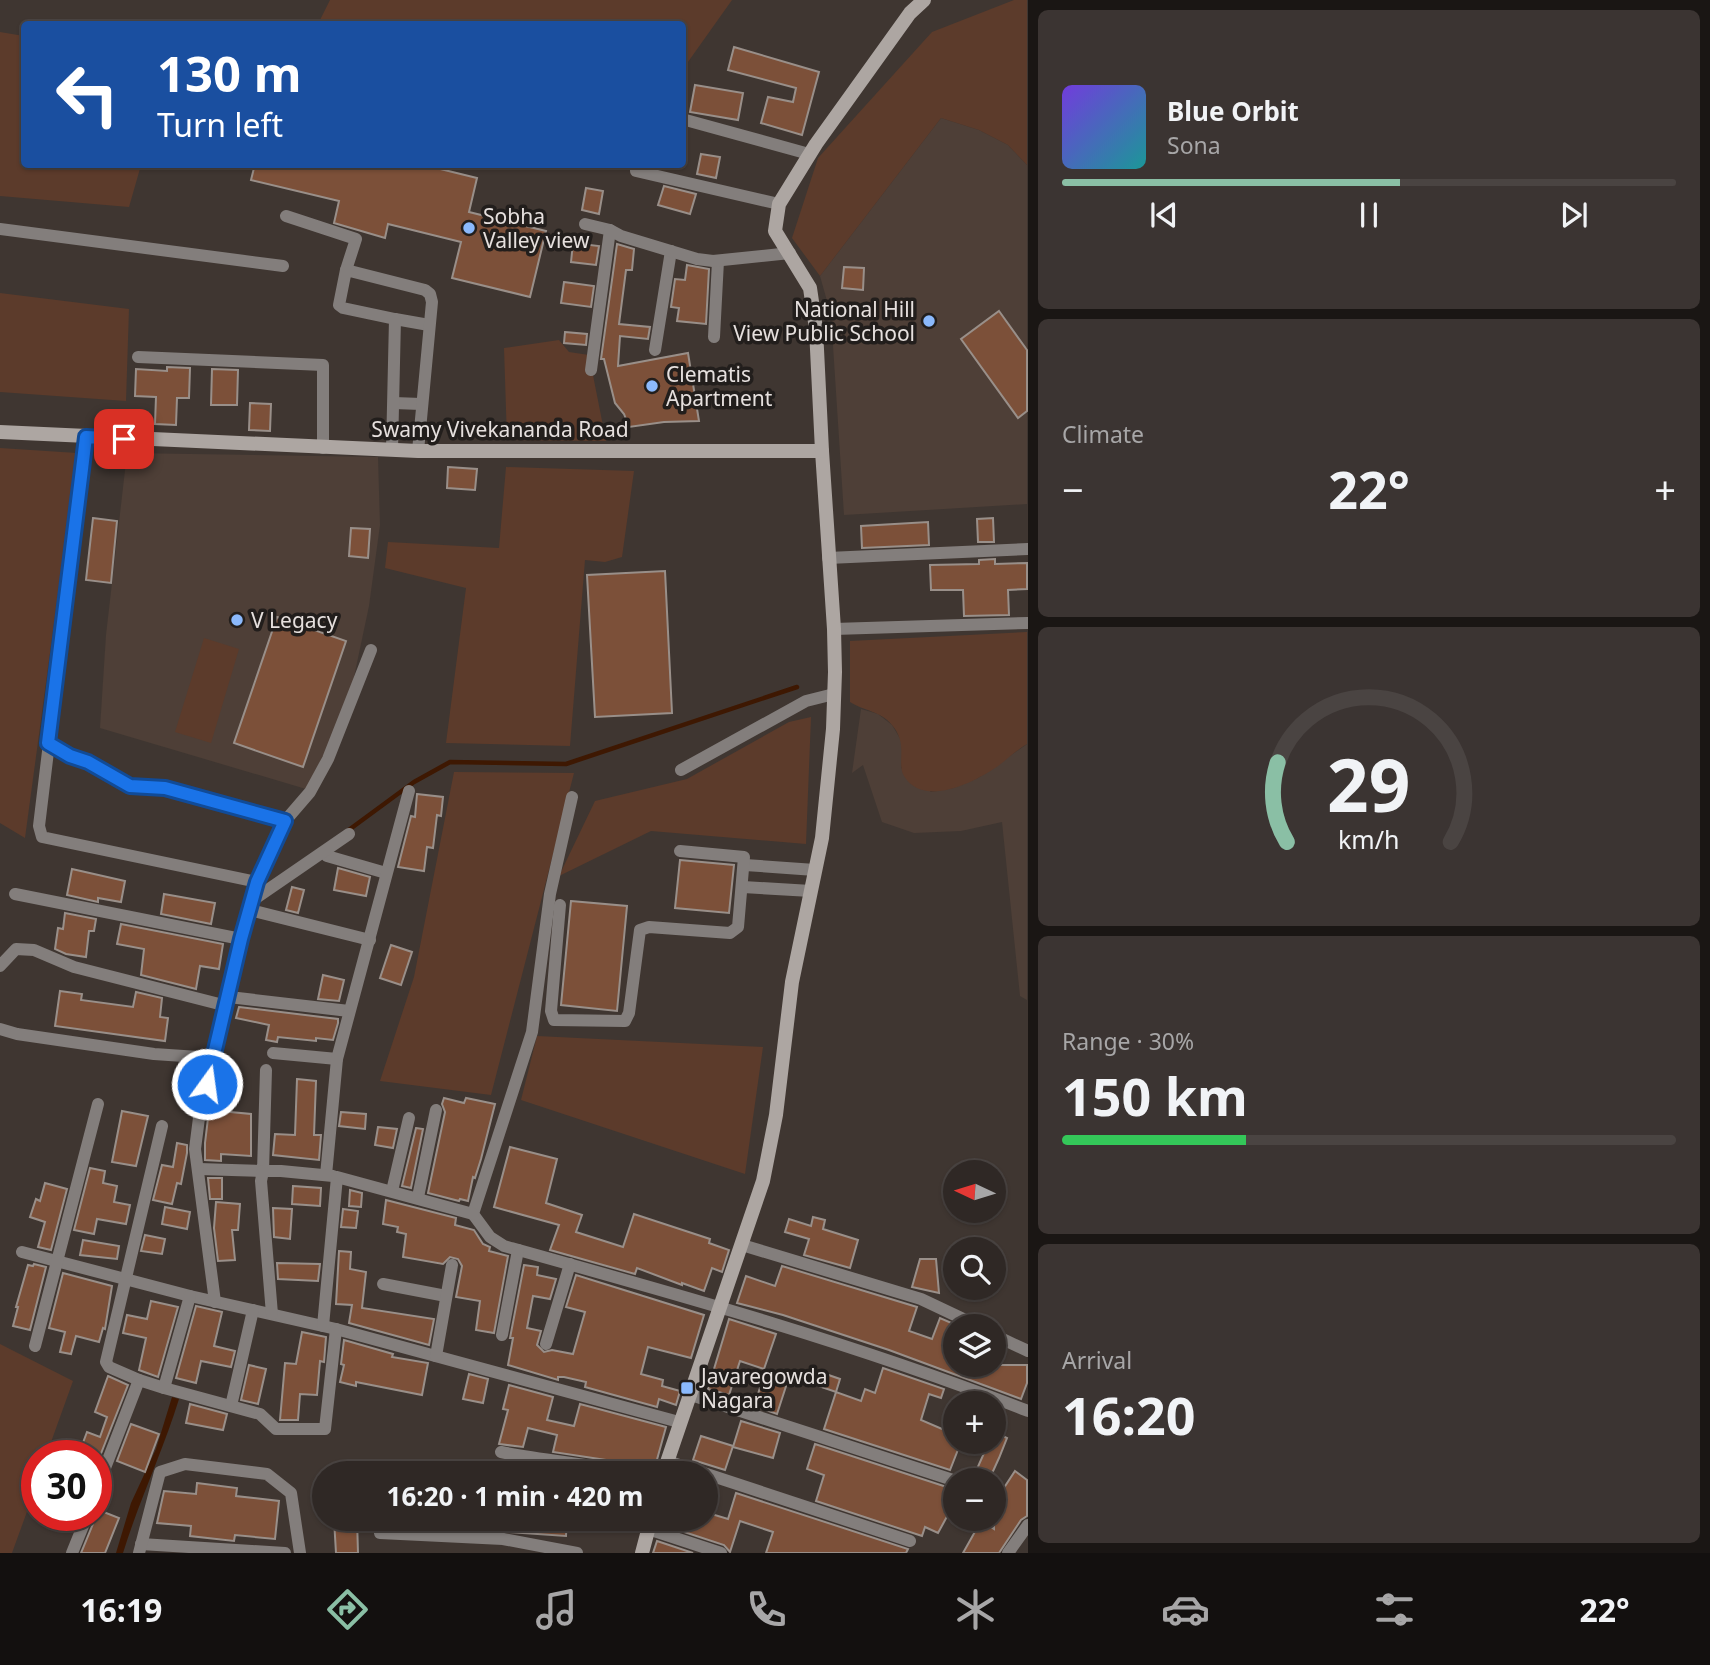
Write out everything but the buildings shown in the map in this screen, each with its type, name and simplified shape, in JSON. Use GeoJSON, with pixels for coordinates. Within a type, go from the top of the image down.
{"type":"FeatureCollection","features":[{"type":"Feature","properties":{"kind":"street"},"geometry":{"type":"LineString","coordinates":[[667,1461],[763,1181],[776,1115],[792,982],[822,838],[833,729],[834,629],[821,451],[816,329],[810,288],[775,231],[779,204],[809,154],[910,13],[924,0]]}},
{"type":"Feature","properties":{"kind":"street"},"geometry":{"type":"LineString","coordinates":[[686,120],[809,154]]}},
{"type":"Feature","properties":{"kind":"street"},"geometry":{"type":"LineString","coordinates":[[636,171],[779,204]]}},
{"type":"Feature","properties":{"kind":"street"},"geometry":{"type":"LineString","coordinates":[[286,216],[356,239],[339,305],[429,325]]}},
{"type":"Feature","properties":{"kind":"street"},"geometry":{"type":"LineString","coordinates":[[585,224],[697,259],[718,261],[790,253]]}},
{"type":"Feature","properties":{"kind":"street"},"geometry":{"type":"LineString","coordinates":[[0,229],[284,267]]}},
{"type":"Feature","properties":{"kind":"street"},"geometry":{"type":"LineString","coordinates":[[591,370],[610,230]]}},
{"type":"Feature","properties":{"kind":"street"},"geometry":{"type":"LineString","coordinates":[[655,350],[671,251]]}},
{"type":"Feature","properties":{"kind":"street"},"geometry":{"type":"LineString","coordinates":[[714,337],[718,261]]}},
{"type":"Feature","properties":{"kind":"street"},"geometry":{"type":"LineString","coordinates":[[346,270],[425,290],[430,294],[432,302],[418,451]]}},
{"type":"Feature","properties":{"kind":"street"},"geometry":{"type":"LineString","coordinates":[[392,450],[395,319]]}},
{"type":"Feature","properties":{"kind":"street"},"geometry":{"type":"LineString","coordinates":[[138,357],[323,365],[323,448]]}},
{"type":"Feature","properties":{"kind":"street"},"geometry":{"type":"LineString","coordinates":[[394,403],[421,404]]}},
{"type":"Feature","properties":{"kind":"street","name":"Swamy Vivekananda Road"},"geometry":{"type":"LineString","coordinates":[[0,432],[418,451],[821,451]]}},
{"type":"Feature","properties":{"kind":"street"},"geometry":{"type":"LineString","coordinates":[[86,437],[48,743],[39,825],[42,837],[257,882]]}},
{"type":"Feature","properties":{"kind":"street"},"geometry":{"type":"LineString","coordinates":[[828,558],[1027,549]]}},
{"type":"Feature","properties":{"kind":"street"},"geometry":{"type":"LineString","coordinates":[[834,629],[1027,622]]}},
{"type":"Feature","properties":{"kind":"street"},"geometry":{"type":"LineString","coordinates":[[215,1302],[195,1149],[200,1110],[257,882],[285,821],[310,792],[328,759],[371,650]]}},
{"type":"Feature","properties":{"kind":"street"},"geometry":{"type":"LineString","coordinates":[[681,770],[806,701],[834,694]]}},
{"type":"Feature","properties":{"kind":"street"},"geometry":{"type":"LineString","coordinates":[[48,743],[130,786],[165,788],[285,821]]}},
{"type":"Feature","properties":{"kind":"street"},"geometry":{"type":"LineString","coordinates":[[162,1126],[106,1362],[109,1367],[139,1380],[260,1414],[276,1429],[325,1429],[331,1176],[337,1059],[409,791]]}},
{"type":"Feature","properties":{"kind":"street"},"geometry":{"type":"LineString","coordinates":[[473,1214],[532,1032],[550,894],[572,797]]}},
{"type":"Feature","properties":{"kind":"street"},"geometry":{"type":"LineString","coordinates":[[251,905],[349,834]]}},
{"type":"Feature","properties":{"kind":"street"},"geometry":{"type":"LineString","coordinates":[[560,905],[551,1011],[554,1020],[625,1021],[629,1013],[640,930],[649,927],[733,932],[738,927],[744,856],[680,851]]}},
{"type":"Feature","properties":{"kind":"street"},"geometry":{"type":"LineString","coordinates":[[327,856],[386,873]]}},
{"type":"Feature","properties":{"kind":"street"},"geometry":{"type":"LineString","coordinates":[[745,865],[815,870]]}},
{"type":"Feature","properties":{"kind":"street"},"geometry":{"type":"LineString","coordinates":[[743,887],[811,891]]}},
{"type":"Feature","properties":{"kind":"street"},"geometry":{"type":"LineString","coordinates":[[15,894],[241,939]]}},
{"type":"Feature","properties":{"kind":"street"},"geometry":{"type":"LineString","coordinates":[[251,905],[370,940]]}},
{"type":"Feature","properties":{"kind":"street"},"geometry":{"type":"LineString","coordinates":[[0,967],[16,949],[34,950],[74,967],[228,1002],[349,1011]]}},
{"type":"Feature","properties":{"kind":"street"},"geometry":{"type":"LineString","coordinates":[[0,1029],[17,1034],[141,1052],[213,1058]]}},
{"type":"Feature","properties":{"kind":"street"},"geometry":{"type":"LineString","coordinates":[[273,1053],[337,1059]]}},
{"type":"Feature","properties":{"kind":"street"},"geometry":{"type":"LineString","coordinates":[[266,1070],[261,1181],[272,1314]]}},
{"type":"Feature","properties":{"kind":"street"},"geometry":{"type":"LineString","coordinates":[[35,1346],[98,1104]]}},
{"type":"Feature","properties":{"kind":"street"},"geometry":{"type":"LineString","coordinates":[[418,1197],[436,1110]]}},
{"type":"Feature","properties":{"kind":"street"},"geometry":{"type":"LineString","coordinates":[[392,1191],[409,1118]]}},
{"type":"Feature","properties":{"kind":"street"},"geometry":{"type":"LineString","coordinates":[[199,1169],[331,1176],[418,1197],[473,1214],[490,1237],[504,1246],[720,1306],[964,1387],[1027,1411]]}},
{"type":"Feature","properties":{"kind":"street"},"geometry":{"type":"LineString","coordinates":[[742,1245],[921,1298],[954,1314]]}},
{"type":"Feature","properties":{"kind":"street"},"geometry":{"type":"LineString","coordinates":[[502,1335],[518,1250]]}},
{"type":"Feature","properties":{"kind":"street"},"geometry":{"type":"LineString","coordinates":[[22,1252],[190,1296],[329,1327],[679,1422]]}},
{"type":"Feature","properties":{"kind":"street"},"geometry":{"type":"LineString","coordinates":[[546,1344],[570,1264]]}},
{"type":"Feature","properties":{"kind":"street"},"geometry":{"type":"LineString","coordinates":[[436,1356],[452,1265]]}},
{"type":"Feature","properties":{"kind":"street"},"geometry":{"type":"LineString","coordinates":[[383,1284],[446,1296]]}},
{"type":"Feature","properties":{"kind":"street"},"geometry":{"type":"LineString","coordinates":[[164,1388],[190,1296]]}},
{"type":"Feature","properties":{"kind":"street"},"geometry":{"type":"LineString","coordinates":[[232,1406],[253,1310]]}},
{"type":"Feature","properties":{"kind":"street"},"geometry":{"type":"LineString","coordinates":[[1006,1341],[1027,1351]]}},
{"type":"Feature","properties":{"kind":"street"},"geometry":{"type":"LineString","coordinates":[[112,1450],[139,1380]]}},
{"type":"Feature","properties":{"kind":"street"},"geometry":{"type":"LineString","coordinates":[[688,1394],[943,1477]]}},
{"type":"Feature","properties":{"kind":"street"},"geometry":{"type":"LineString","coordinates":[[501,1452],[543,1461]]}},
{"type":"Feature","properties":{"kind":"street"},"geometry":{"type":"LineString","coordinates":[[285,1553],[140,1548],[160,1472],[186,1464],[267,1474],[291,1493],[300,1553]]}},
{"type":"Feature","properties":{"kind":"street"},"geometry":{"type":"LineString","coordinates":[[718,1483],[910,1541]]}},
{"type":"Feature","properties":{"kind":"street"},"geometry":{"type":"LineString","coordinates":[[1008,1553],[1027,1525]]}},
{"type":"Feature","properties":{"kind":"street"},"geometry":{"type":"LineString","coordinates":[[72,1553],[81,1531]]}},
{"type":"Feature","properties":{"kind":"street"},"geometry":{"type":"LineString","coordinates":[[380,1531],[503,1539],[577,1553]]}},
{"type":"Feature","properties":{"kind":"street"},"geometry":{"type":"LineString","coordinates":[[642,1553],[648,1531]]}},
{"type":"Feature","properties":{"kind":"street"},"geometry":{"type":"LineString","coordinates":[[667,1531],[721,1553]]}},
{"type":"Feature","properties":{"kind":"shaded area"},"geometry":{"type":"Polygon","coordinates":[[[330,0],[732,0],[686,65],[686,21],[320,21],[330,0]]]}},
{"type":"Feature","properties":{"kind":"shaded area"},"geometry":{"type":"Polygon","coordinates":[[[1014,0],[1027,0],[1027,165],[1008,145],[979,130],[941,118],[820,276],[792,238],[818,158],[932,32],[1014,0]]]}},
{"type":"Feature","properties":{"kind":"shaded area"},"geometry":{"type":"Polygon","coordinates":[[[0,32],[21,36],[21,168],[140,168],[129,207],[0,196],[0,32]]]}},
{"type":"Feature","properties":{"kind":"shaded area","name":"National Hill View Public School"},"geometry":{"type":"Polygon","coordinates":[[[941,118],[979,130],[1008,145],[1027,165],[1027,504],[844,515],[831,315],[820,276],[941,118]]]}},
{"type":"Feature","properties":{"kind":"shaded area"},"geometry":{"type":"Polygon","coordinates":[[[0,293],[129,309],[126,401],[0,392],[0,293]]]}},
{"type":"Feature","properties":{"kind":"shaded area"},"geometry":{"type":"Polygon","coordinates":[[[559,340],[569,352],[589,355],[606,441],[507,440],[504,348],[559,340]]]}},
{"type":"Feature","properties":{"kind":"shaded area"},"geometry":{"type":"Polygon","coordinates":[[[0,448],[77,453],[25,838],[0,823],[0,448]]]}},
{"type":"Feature","properties":{"kind":"shaded area","name":"V Legacy"},"geometry":{"type":"Polygon","coordinates":[[[127,453],[378,457],[380,525],[369,606],[347,710],[306,789],[100,728],[106,635],[127,453]]]}},
{"type":"Feature","properties":{"kind":"shaded area"},"geometry":{"type":"Polygon","coordinates":[[[506,467],[634,471],[622,557],[605,562],[585,560],[570,746],[446,743],[466,588],[385,568],[388,542],[499,548],[506,467]]]}},
{"type":"Feature","properties":{"kind":"shaded area"},"geometry":{"type":"Polygon","coordinates":[[[1027,632],[1027,744],[992,770],[959,786],[934,791],[912,785],[902,771],[900,739],[892,725],[878,714],[850,702],[850,641],[1027,632]]]}},
{"type":"Feature","properties":{"kind":"shaded area"},"geometry":{"type":"Polygon","coordinates":[[[204,638],[239,649],[211,743],[175,732],[204,638]]]}},
{"type":"Feature","properties":{"kind":"shaded area"},"geometry":{"type":"Polygon","coordinates":[[[861,709],[878,714],[892,725],[901,740],[901,768],[931,792],[953,788],[978,778],[1027,744],[1027,1000],[1020,996],[1002,822],[961,831],[914,833],[882,822],[863,765],[852,773],[861,709]]]}},
{"type":"Feature","properties":{"kind":"shaded area"},"geometry":{"type":"Polygon","coordinates":[[[811,717],[806,844],[651,831],[559,876],[595,801],[687,779],[789,722],[811,717]]]}},
{"type":"Feature","properties":{"kind":"shaded area"},"geometry":{"type":"Polygon","coordinates":[[[454,772],[574,773],[491,1095],[380,1081],[414,977],[454,772]]]}},
{"type":"Feature","properties":{"kind":"shaded area"},"geometry":{"type":"Polygon","coordinates":[[[537,1036],[763,1047],[745,1174],[521,1100],[537,1036]]]}},
{"type":"Feature","properties":{"kind":"shaded area"},"geometry":{"type":"Polygon","coordinates":[[[0,1344],[73,1381],[52,1440],[21,1440],[21,1528],[12,1553],[0,1553],[0,1344]]]}},
{"type":"Feature","properties":{"kind":"shaded area"},"geometry":{"type":"Polygon","coordinates":[[[172,1397],[179,1399],[166,1438],[123,1553],[116,1553],[131,1503],[156,1449],[172,1397]]]}},
{"type":"Feature","properties":{"kind":"waterway"},"geometry":{"type":"LineString","coordinates":[[346,832],[414,782],[450,762],[566,764],[797,687]]}},
{"type":"Feature","properties":{"kind":"place","name":"Sobha Valley view"},"geometry":{"type":"Point","coordinates":[469,228]}},
{"type":"Feature","properties":{"kind":"place","name":"National Hill View Public School"},"geometry":{"type":"Point","coordinates":[929,321]}},
{"type":"Feature","properties":{"kind":"place","name":"Clematis Apartment"},"geometry":{"type":"Point","coordinates":[652,386]}},
{"type":"Feature","properties":{"kind":"place","name":"V Legacy"},"geometry":{"type":"Point","coordinates":[237,620]}},
{"type":"Feature","properties":{"kind":"place","name":"Javaregowda Nagara"},"geometry":{"type":"Point","coordinates":[687,1388]}},
{"type":"Feature","properties":{"kind":"route"},"geometry":{"type":"LineString","coordinates":[[124,439],[86,437],[48,743],[130,786],[165,788],[285,821],[257,882],[207,1084]]}}]}
